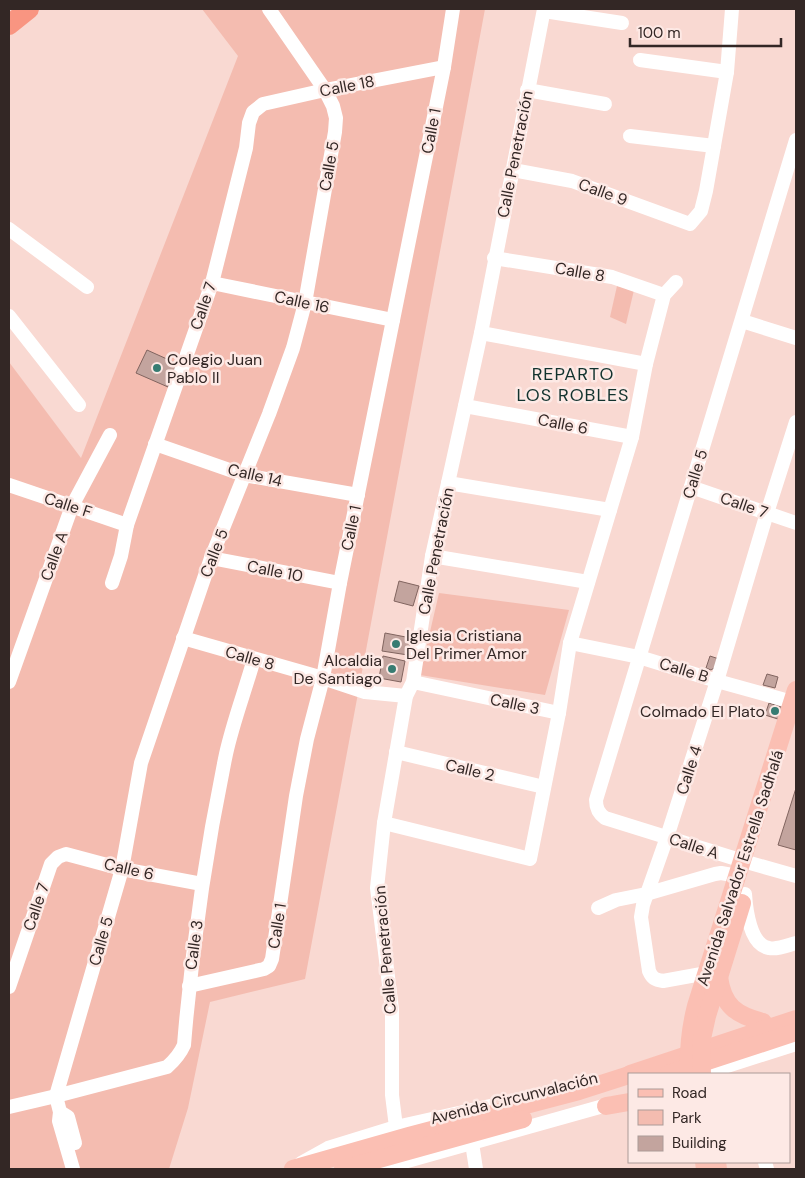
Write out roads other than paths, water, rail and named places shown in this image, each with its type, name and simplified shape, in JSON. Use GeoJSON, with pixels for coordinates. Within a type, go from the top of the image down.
{"type":"FeatureCollection","features":[{"type":"Feature","properties":{"kind":"highway"},"geometry":{"type":"LineString","coordinates":[[9,25],[29,9]]}},
{"type":"Feature","properties":{"kind":"main road","name":"Avenida Salvador Estrella Sadhalá"},"geometry":{"type":"LineString","coordinates":[[713,975],[795,698]]}},
{"type":"Feature","properties":{"kind":"main road","name":"Avenida Salvador Estrella Sadhalá"},"geometry":{"type":"LineString","coordinates":[[695,1046],[691,1026],[745,894],[745,867],[796,728]]}},
{"type":"Feature","properties":{"kind":"main road"},"geometry":{"type":"LineString","coordinates":[[713,975],[721,992],[734,1010],[749,1018],[764,1022]]}},
{"type":"Feature","properties":{"kind":"main road","name":"Avenida Circunvalación"},"geometry":{"type":"LineString","coordinates":[[632,1073],[796,1019]]}},
{"type":"Feature","properties":{"kind":"main road"},"geometry":{"type":"LineString","coordinates":[[671,1073],[796,1032]]}},
{"type":"Feature","properties":{"kind":"main road"},"geometry":{"type":"LineString","coordinates":[[689,1073],[695,1046]]}},
{"type":"Feature","properties":{"kind":"main road"},"geometry":{"type":"LineString","coordinates":[[695,1046],[702,1073]]}},
{"type":"Feature","properties":{"kind":"main road","name":"Avenida Circunvalación"},"geometry":{"type":"LineString","coordinates":[[343,1169],[580,1097],[628,1074]]}},
{"type":"Feature","properties":{"kind":"main road","name":"Avenida Circunvalación"},"geometry":{"type":"LineString","coordinates":[[292,1169],[409,1136],[628,1087]]}},
{"type":"Feature","properties":{"kind":"main road"},"geometry":{"type":"LineString","coordinates":[[606,1106],[628,1100]]}},
{"type":"Feature","properties":{"kind":"street","name":"Calle 5"},"geometry":{"type":"LineString","coordinates":[[56,1096],[122,869],[140,763],[211,558],[269,414],[293,348],[305,303],[336,132],[336,118],[333,106],[325,90],[268,9]]}},
{"type":"Feature","properties":{"kind":"street","name":"Calle 1"},"geometry":{"type":"LineString","coordinates":[[189,986],[264,969],[269,966],[272,959],[296,796],[307,739],[322,678],[444,67],[453,9]]}},
{"type":"Feature","properties":{"kind":"street"},"geometry":{"type":"LineString","coordinates":[[630,136],[714,146],[727,72],[732,9]]}},
{"type":"Feature","properties":{"kind":"street"},"geometry":{"type":"LineString","coordinates":[[544,10],[622,23]]}},
{"type":"Feature","properties":{"kind":"street","name":"Calle Penetración"},"geometry":{"type":"LineString","coordinates":[[396,1127],[392,1095],[392,1009],[377,888],[384,823],[406,696],[413,682],[432,556],[481,333],[494,258],[544,10]]}},
{"type":"Feature","properties":{"kind":"street"},"geometry":{"type":"LineString","coordinates":[[640,60],[727,72]]}},
{"type":"Feature","properties":{"kind":"street","name":"Calle 18"},"geometry":{"type":"LineString","coordinates":[[253,112],[263,104],[444,67]]}},
{"type":"Feature","properties":{"kind":"street"},"geometry":{"type":"LineString","coordinates":[[528,90],[605,104]]}},
{"type":"Feature","properties":{"kind":"street","name":"Calle 7"},"geometry":{"type":"LineString","coordinates":[[112,583],[127,524],[212,283],[246,148],[249,123],[253,112]]}},
{"type":"Feature","properties":{"kind":"street","name":"Calle 5"},"geometry":{"type":"LineString","coordinates":[[596,808],[598,791],[794,156],[796,140]]}},
{"type":"Feature","properties":{"kind":"street","name":"Calle 9"},"geometry":{"type":"LineString","coordinates":[[513,170],[572,181],[690,224],[701,211],[714,146]]}},
{"type":"Feature","properties":{"kind":"street"},"geometry":{"type":"LineString","coordinates":[[9,229],[87,287]]}},
{"type":"Feature","properties":{"kind":"street","name":"Calle 8"},"geometry":{"type":"LineString","coordinates":[[494,258],[612,277],[664,295]]}},
{"type":"Feature","properties":{"kind":"street"},"geometry":{"type":"LineString","coordinates":[[384,823],[530,859],[570,643],[632,437],[646,364],[664,295],[676,282]]}},
{"type":"Feature","properties":{"kind":"street","name":"Calle 16"},"geometry":{"type":"LineString","coordinates":[[212,283],[393,320]]}},
{"type":"Feature","properties":{"kind":"street"},"geometry":{"type":"LineString","coordinates":[[9,316],[79,405]]}},
{"type":"Feature","properties":{"kind":"street"},"geometry":{"type":"LineString","coordinates":[[742,321],[796,338]]}},
{"type":"Feature","properties":{"kind":"street"},"geometry":{"type":"LineString","coordinates":[[481,333],[646,364]]}},
{"type":"Feature","properties":{"kind":"street","name":"Calle 6"},"geometry":{"type":"LineString","coordinates":[[465,406],[632,437]]}},
{"type":"Feature","properties":{"kind":"street","name":"Calle 4"},"geometry":{"type":"LineString","coordinates":[[713,975],[663,981],[651,977],[641,917],[646,894],[667,837],[717,681],[796,422]]}},
{"type":"Feature","properties":{"kind":"street","name":"Calle A"},"geometry":{"type":"LineString","coordinates":[[9,682],[72,506],[110,435]]}},
{"type":"Feature","properties":{"kind":"street","name":"Calle 14"},"geometry":{"type":"LineString","coordinates":[[155,444],[244,475],[358,495]]}},
{"type":"Feature","properties":{"kind":"street"},"geometry":{"type":"LineString","coordinates":[[448,483],[610,510]]}},
{"type":"Feature","properties":{"kind":"street","name":"Calle F"},"geometry":{"type":"LineString","coordinates":[[9,485],[127,524]]}},
{"type":"Feature","properties":{"kind":"street","name":"Calle 7"},"geometry":{"type":"LineString","coordinates":[[691,488],[796,523]]}},
{"type":"Feature","properties":{"kind":"street"},"geometry":{"type":"LineString","coordinates":[[432,556],[588,582]]}},
{"type":"Feature","properties":{"kind":"street","name":"Calle 10"},"geometry":{"type":"LineString","coordinates":[[211,558],[340,583]]}},
{"type":"Feature","properties":{"kind":"street","name":"Calle 8"},"geometry":{"type":"LineString","coordinates":[[183,638],[365,692],[406,696]]}},
{"type":"Feature","properties":{"kind":"street","name":"Calle B"},"geometry":{"type":"LineString","coordinates":[[570,643],[639,657],[717,681],[795,698]]}},
{"type":"Feature","properties":{"kind":"street","name":"Calle 3"},"geometry":{"type":"LineString","coordinates":[[9,1107],[167,1067],[174,1061],[184,1045],[189,986],[202,884],[227,752],[254,659]]}},
{"type":"Feature","properties":{"kind":"street","name":"Calle 3"},"geometry":{"type":"LineString","coordinates":[[413,682],[558,713]]}},
{"type":"Feature","properties":{"kind":"street","name":"Calle 2"},"geometry":{"type":"LineString","coordinates":[[396,752],[544,787]]}},
{"type":"Feature","properties":{"kind":"street","name":"Calle A"},"geometry":{"type":"LineString","coordinates":[[596,808],[605,818],[667,837],[745,867],[796,876]]}},
{"type":"Feature","properties":{"kind":"street","name":"Calle 6"},"geometry":{"type":"LineString","coordinates":[[58,857],[66,854],[122,869],[202,884]]}},
{"type":"Feature","properties":{"kind":"street","name":"Calle 7"},"geometry":{"type":"LineString","coordinates":[[9,987],[51,864],[58,857]]}},
{"type":"Feature","properties":{"kind":"street"},"geometry":{"type":"LineString","coordinates":[[598,908],[616,900],[646,894],[745,867]]}},
{"type":"Feature","properties":{"kind":"street"},"geometry":{"type":"LineString","coordinates":[[745,894],[748,919],[760,944],[768,948],[776,948],[796,942]]}},
{"type":"Feature","properties":{"kind":"street","name":"Avenida Circunvalación"},"geometry":{"type":"LineString","coordinates":[[292,1169],[309,1157],[328,1148],[396,1127],[544,1094],[796,1012]]}},
{"type":"Feature","properties":{"kind":"street"},"geometry":{"type":"LineString","coordinates":[[705,1073],[796,1044]]}},
{"type":"Feature","properties":{"kind":"street"},"geometry":{"type":"LineString","coordinates":[[56,1096],[60,1112],[59,1121],[73,1169]]}},
{"type":"Feature","properties":{"kind":"street","name":"Avenida Circunvalación"},"geometry":{"type":"LineString","coordinates":[[379,1169],[606,1106]]}},
{"type":"Feature","properties":{"kind":"street"},"geometry":{"type":"LineString","coordinates":[[60,1112],[68,1118],[82,1169]]}},
{"type":"Feature","properties":{"kind":"street"},"geometry":{"type":"LineString","coordinates":[[472,1143],[476,1169]]}},
{"type":"Feature","properties":{"kind":"place","name":"Colegio Juan Pablo II"},"geometry":{"type":"Point","coordinates":[157,368]}},
{"type":"Feature","properties":{"kind":"place","name":"Iglesia Cristiana Del Primer Amor"},"geometry":{"type":"Point","coordinates":[396,644]}},
{"type":"Feature","properties":{"kind":"place","name":"Alcaldia De Santiago"},"geometry":{"type":"Point","coordinates":[392,669]}},
{"type":"Feature","properties":{"kind":"place","name":"Colmado El Plato"},"geometry":{"type":"Point","coordinates":[775,711]}},
{"type":"Feature","properties":{"kind":"district","name":"REPARTO LOS ROBLES"},"geometry":{"type":"Point","coordinates":[573,384]}}]}
